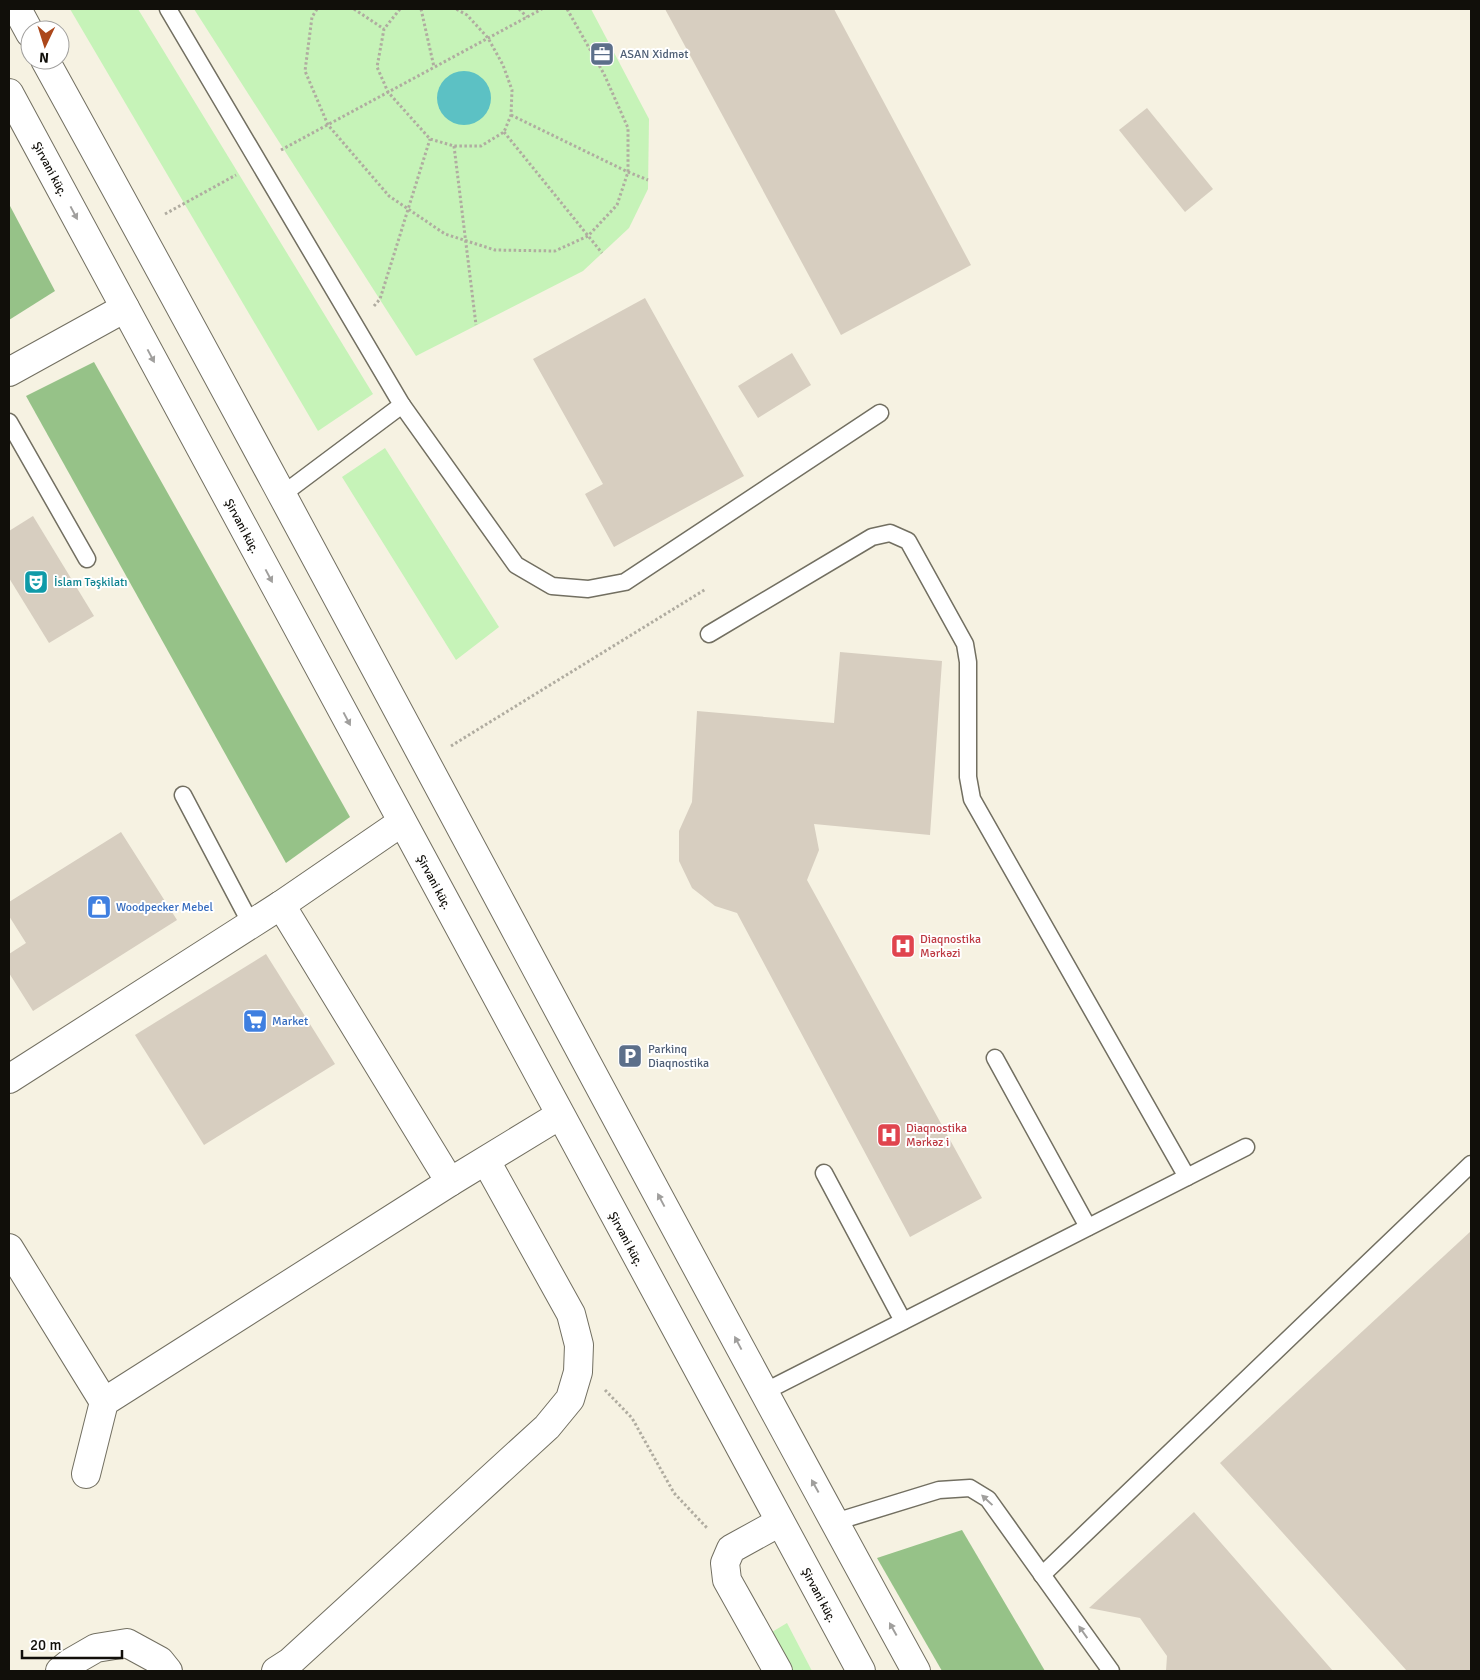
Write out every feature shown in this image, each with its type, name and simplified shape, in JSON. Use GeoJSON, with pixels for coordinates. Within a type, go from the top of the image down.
{"type":"FeatureCollection","features":[{"type":"Feature","properties":{"kind":"main road"},"geometry":{"type":"LineString","coordinates":[[17,9],[23,20]]}},
{"type":"Feature","properties":{"kind":"main road"},"geometry":{"type":"LineString","coordinates":[[51,70],[283,494],[764,1392],[916,1671]]}},
{"type":"Feature","properties":{"kind":"main road","name":"Şirvani küç."},"geometry":{"type":"LineString","coordinates":[[9,93],[860,1671]]}},
{"type":"Feature","properties":{"kind":"main road"},"geometry":{"type":"LineString","coordinates":[[9,372],[125,308]]}},
{"type":"Feature","properties":{"kind":"main road"},"geometry":{"type":"LineString","coordinates":[[9,1079],[281,905],[402,822]]}},
{"type":"Feature","properties":{"kind":"main road"},"geometry":{"type":"LineString","coordinates":[[281,905],[450,1182]]}},
{"type":"Feature","properties":{"kind":"main road"},"geometry":{"type":"LineString","coordinates":[[86,1474],[104,1402],[450,1182],[560,1115]]}},
{"type":"Feature","properties":{"kind":"main road"},"geometry":{"type":"LineString","coordinates":[[276,1671],[290,1662],[547,1427],[570,1399],[578,1372],[580,1345],[571,1314],[486,1161]]}},
{"type":"Feature","properties":{"kind":"main road"},"geometry":{"type":"LineString","coordinates":[[9,1248],[104,1402]]}},
{"type":"Feature","properties":{"kind":"main road"},"geometry":{"type":"LineString","coordinates":[[778,1671],[727,1580],[725,1563],[731,1548],[780,1522]]}},
{"type":"Feature","properties":{"kind":"main road"},"geometry":{"type":"LineString","coordinates":[[60,1671],[96,1648],[127,1643],[160,1661],[168,1671]]}},
{"type":"Feature","properties":{"kind":"lane"},"geometry":{"type":"LineString","coordinates":[[168,9],[402,405],[516,565],[552,586],[588,589],[625,582],[880,413]]}},
{"type":"Feature","properties":{"kind":"lane"},"geometry":{"type":"LineString","coordinates":[[283,494],[402,405]]}},
{"type":"Feature","properties":{"kind":"lane"},"geometry":{"type":"LineString","coordinates":[[9,422],[88,560]]}},
{"type":"Feature","properties":{"kind":"lane"},"geometry":{"type":"LineString","coordinates":[[709,634],[872,537],[890,533],[908,541],[965,644],[968,662],[968,777],[972,798],[1187,1177]]}},
{"type":"Feature","properties":{"kind":"lane"},"geometry":{"type":"LineString","coordinates":[[183,795],[251,924]]}},
{"type":"Feature","properties":{"kind":"lane"},"geometry":{"type":"LineString","coordinates":[[995,1058],[1088,1228]]}},
{"type":"Feature","properties":{"kind":"lane"},"geometry":{"type":"LineString","coordinates":[[764,1392],[1246,1147]]}},
{"type":"Feature","properties":{"kind":"lane"},"geometry":{"type":"LineString","coordinates":[[1042,1575],[1471,1164]]}},
{"type":"Feature","properties":{"kind":"lane"},"geometry":{"type":"LineString","coordinates":[[824,1173],[903,1321]]}},
{"type":"Feature","properties":{"kind":"lane"},"geometry":{"type":"LineString","coordinates":[[835,1522],[939,1490],[970,1488],[988,1499],[1111,1671]]}},
{"type":"Feature","properties":{"kind":"path"},"geometry":{"type":"LineString","coordinates":[[317,9],[312,17],[305,70],[328,125],[389,196],[445,234],[495,250],[555,251],[588,236],[617,205],[628,172],[628,128],[604,74],[567,9]]}},
{"type":"Feature","properties":{"kind":"path"},"geometry":{"type":"LineString","coordinates":[[354,9],[384,29]]}},
{"type":"Feature","properties":{"kind":"path"},"geometry":{"type":"LineString","coordinates":[[400,9],[384,29],[377,67],[388,92],[430,139],[454,146],[480,146],[504,132],[511,115],[512,90],[503,65],[488,38],[467,15],[456,9]]}},
{"type":"Feature","properties":{"kind":"path"},"geometry":{"type":"LineString","coordinates":[[421,9],[434,67]]}},
{"type":"Feature","properties":{"kind":"path"},"geometry":{"type":"LineString","coordinates":[[519,9],[527,17]]}},
{"type":"Feature","properties":{"kind":"path"},"geometry":{"type":"LineString","coordinates":[[138,228],[542,9]]}},
{"type":"Feature","properties":{"kind":"path"},"geometry":{"type":"LineString","coordinates":[[511,115],[648,180]]}},
{"type":"Feature","properties":{"kind":"path"},"geometry":{"type":"LineString","coordinates":[[504,132],[602,253]]}},
{"type":"Feature","properties":{"kind":"path"},"geometry":{"type":"LineString","coordinates":[[356,326],[380,299],[430,139]]}},
{"type":"Feature","properties":{"kind":"path"},"geometry":{"type":"LineString","coordinates":[[454,146],[476,325]]}},
{"type":"Feature","properties":{"kind":"path"},"geometry":{"type":"LineString","coordinates":[[426,761],[706,589]]}},
{"type":"Feature","properties":{"kind":"path"},"geometry":{"type":"LineString","coordinates":[[578,1372],[606,1390],[632,1418],[674,1493],[704,1525],[731,1548]]}},
{"type":"Feature","properties":{"kind":"green space"},"geometry":{"type":"Polygon","coordinates":[[[70,9],[138,9],[373,394],[318,431],[70,9]]]}},
{"type":"Feature","properties":{"kind":"green space"},"geometry":{"type":"Polygon","coordinates":[[[194,9],[591,9],[649,119],[648,189],[629,228],[583,271],[416,356],[194,9]]]}},
{"type":"Feature","properties":{"kind":"green space"},"geometry":{"type":"Polygon","coordinates":[[[9,204],[55,291],[9,320],[9,204]]]}},
{"type":"Feature","properties":{"kind":"green space"},"geometry":{"type":"Polygon","coordinates":[[[94,362],[350,817],[286,863],[26,396],[94,362]]]}},
{"type":"Feature","properties":{"kind":"green space"},"geometry":{"type":"Polygon","coordinates":[[[385,448],[499,627],[456,660],[342,477],[385,448]]]}},
{"type":"Feature","properties":{"kind":"green space"},"geometry":{"type":"Polygon","coordinates":[[[962,1530],[1045,1671],[942,1671],[877,1558],[962,1530]]]}},
{"type":"Feature","properties":{"kind":"green space"},"geometry":{"type":"Polygon","coordinates":[[[787,1623],[812,1671],[785,1671],[767,1635],[787,1623]]]}},
{"type":"Feature","properties":{"kind":"water"},"geometry":{"type":"Polygon","coordinates":[[[459,71],[469,71],[479,75],[487,83],[491,98],[487,113],[479,121],[469,125],[459,125],[449,121],[441,113],[437,103],[437,93],[441,83],[449,75],[459,71]]]}},
{"type":"Feature","properties":{"kind":"building"},"geometry":{"type":"Polygon","coordinates":[[[665,9],[834,9],[971,265],[841,335],[665,9]]]}},
{"type":"Feature","properties":{"kind":"building"},"geometry":{"type":"Polygon","coordinates":[[[1147,108],[1213,189],[1185,212],[1119,130],[1147,108]]]}},
{"type":"Feature","properties":{"kind":"building"},"geometry":{"type":"Polygon","coordinates":[[[645,298],[744,476],[614,547],[585,494],[603,484],[533,359],[645,298]]]}},
{"type":"Feature","properties":{"kind":"building"},"geometry":{"type":"Polygon","coordinates":[[[792,353],[811,385],[758,418],[738,386],[792,353]]]}},
{"type":"Feature","properties":{"kind":"building"},"geometry":{"type":"Polygon","coordinates":[[[33,516],[94,616],[49,643],[9,578],[9,531],[33,516]]]}},
{"type":"Feature","properties":{"kind":"building"},"geometry":{"type":"Polygon","coordinates":[[[840,652],[942,661],[930,835],[814,824],[819,850],[807,880],[982,1198],[910,1237],[737,913],[715,906],[692,888],[679,861],[679,831],[692,802],[697,711],[834,723],[840,652]]]}},
{"type":"Feature","properties":{"kind":"building"},"geometry":{"type":"Polygon","coordinates":[[[121,832],[177,920],[33,1011],[9,973],[9,954],[26,943],[9,916],[9,902],[121,832]]]}},
{"type":"Feature","properties":{"kind":"building"},"geometry":{"type":"Polygon","coordinates":[[[266,954],[335,1064],[204,1145],[135,1035],[266,954]]]}},
{"type":"Feature","properties":{"kind":"building"},"geometry":{"type":"Polygon","coordinates":[[[1471,1231],[1471,1671],[1407,1671],[1220,1463],[1471,1231]]]}},
{"type":"Feature","properties":{"kind":"building"},"geometry":{"type":"Polygon","coordinates":[[[1194,1512],[1333,1671],[1166,1671],[1167,1656],[1140,1618],[1089,1608],[1194,1512]]]}},
{"type":"Feature","properties":{"kind":"place","name":"ASAN Xidmət"},"geometry":{"type":"Point","coordinates":[602,54]}},
{"type":"Feature","properties":{"kind":"place","name":"İslam Təşkilatı"},"geometry":{"type":"Point","coordinates":[36,582]}},
{"type":"Feature","properties":{"kind":"place","name":"Woodpecker Mebel"},"geometry":{"type":"Point","coordinates":[99,907]}},
{"type":"Feature","properties":{"kind":"place","name":"Diaqnostika Mərkəzi"},"geometry":{"type":"Point","coordinates":[903,946]}},
{"type":"Feature","properties":{"kind":"place","name":"Market"},"geometry":{"type":"Point","coordinates":[255,1021]}},
{"type":"Feature","properties":{"kind":"place","name":"Parkinq Diaqnostika"},"geometry":{"type":"Point","coordinates":[630,1056]}},
{"type":"Feature","properties":{"kind":"place","name":"Diaqnostika Mərkəz i"},"geometry":{"type":"Point","coordinates":[889,1135]}}]}
